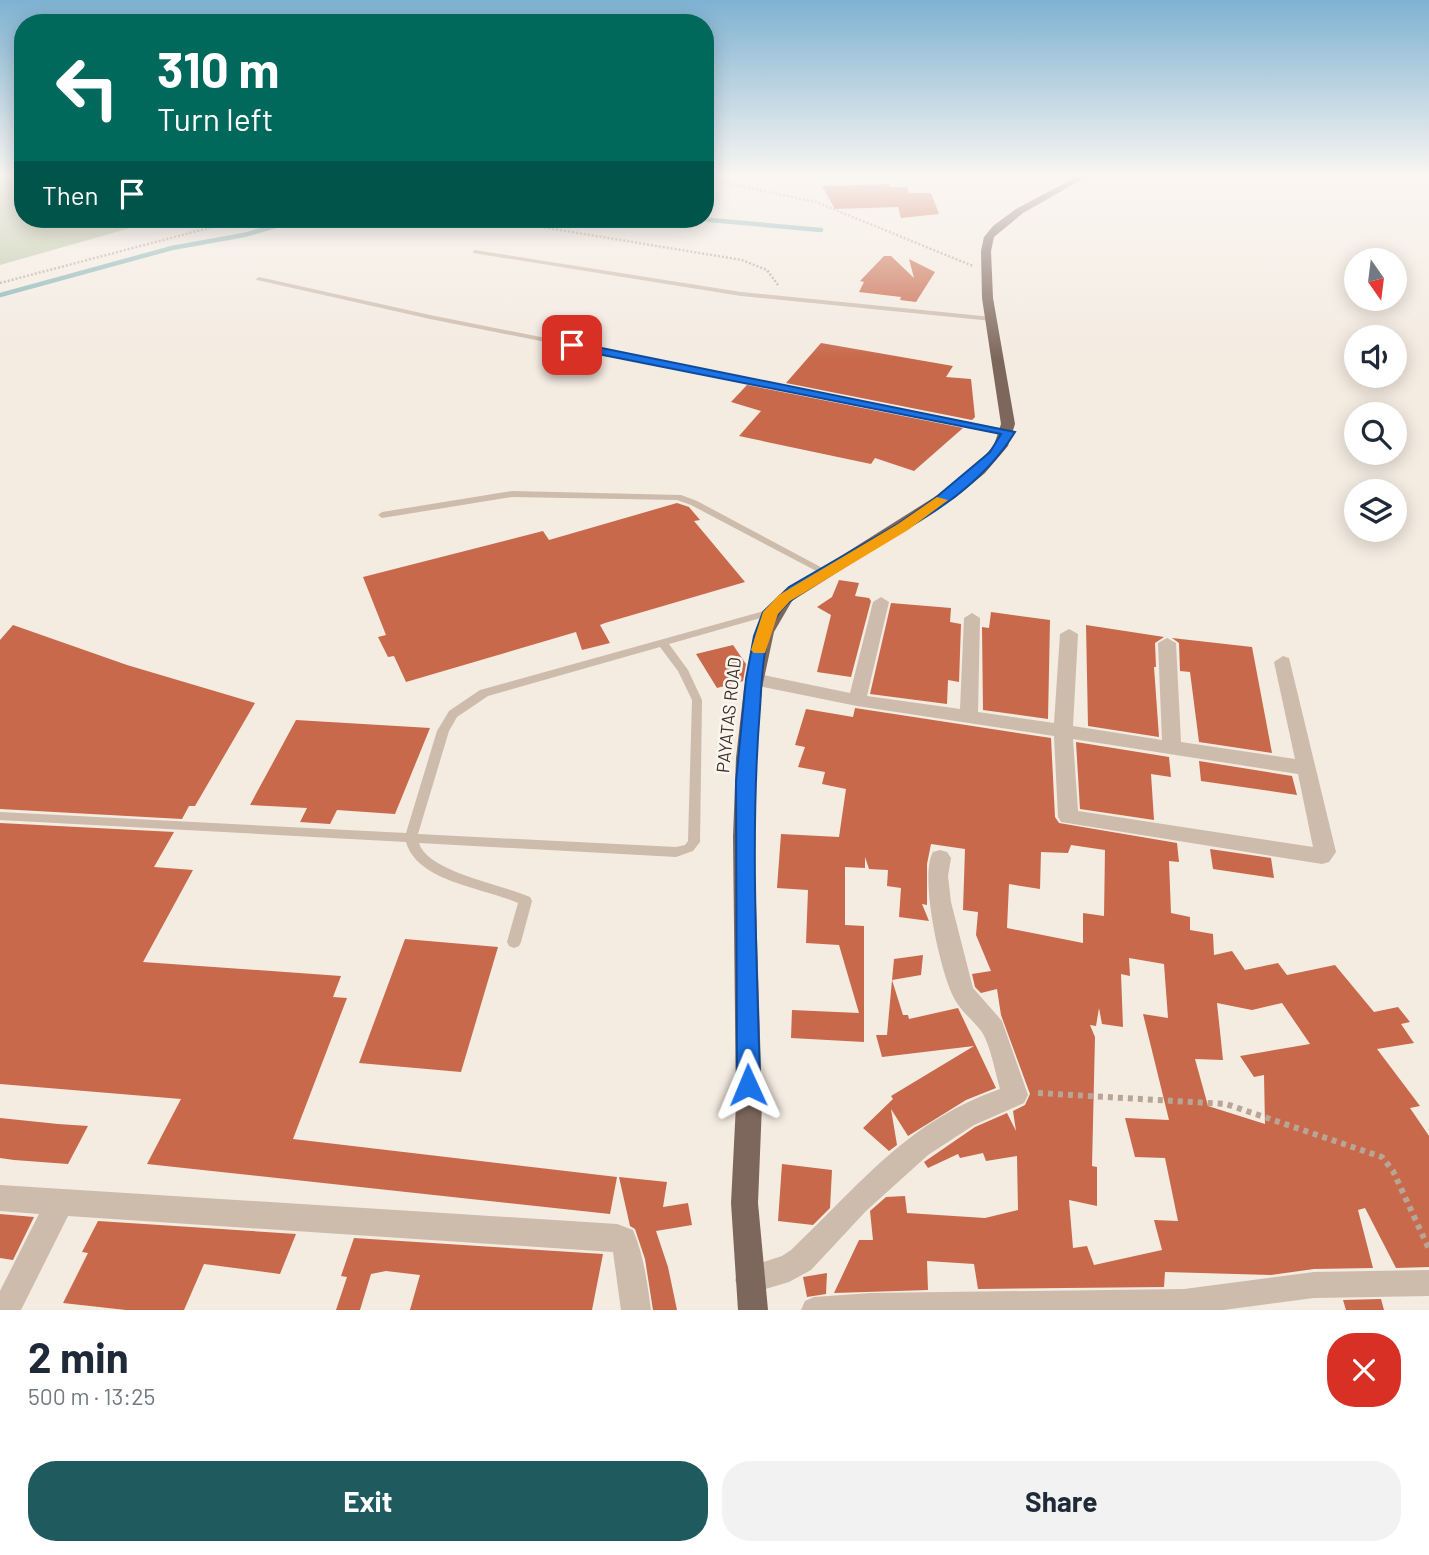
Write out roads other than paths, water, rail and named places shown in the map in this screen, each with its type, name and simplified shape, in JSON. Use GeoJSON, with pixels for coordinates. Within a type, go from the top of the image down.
{"type":"FeatureCollection","features":[{"type":"Feature","properties":{"kind":"main road"},"geometry":{"type":"LineString","coordinates":[[991,237],[987,243],[985,270],[1009,432]]}},
{"type":"Feature","properties":{"kind":"main road","name":"PAYATAS ROAD"},"geometry":{"type":"LineString","coordinates":[[753,1310],[744,1190],[749,1107],[745,782],[754,679],[762,636],[771,612],[794,590],[939,502],[995,455],[1009,432]]}},
{"type":"Feature","properties":{"kind":"street"},"geometry":{"type":"LineString","coordinates":[[857,700],[881,602]]}},
{"type":"Feature","properties":{"kind":"street"},"geometry":{"type":"LineString","coordinates":[[969,717],[972,618]]}},
{"type":"Feature","properties":{"kind":"street"},"geometry":{"type":"LineString","coordinates":[[1069,634],[1063,732],[1068,817],[1322,856],[1325,852],[1283,662]]}},
{"type":"Feature","properties":{"kind":"street"},"geometry":{"type":"LineString","coordinates":[[1167,643],[1172,749]]}},
{"type":"Feature","properties":{"kind":"street"},"geometry":{"type":"LineString","coordinates":[[754,679],[857,700],[1306,768]]}},
{"type":"Feature","properties":{"kind":"street"},"geometry":{"type":"LineString","coordinates":[[749,1280],[789,1268],[801,1260],[879,1179],[957,1119],[992,1102],[1015,1096],[993,1028],[970,1004],[962,990],[940,902],[937,876],[940,858]]}},
{"type":"Feature","properties":{"kind":"street"},"geometry":{"type":"LineString","coordinates":[[0,1198],[617,1238],[623,1240],[628,1250],[636,1310]]}},
{"type":"Feature","properties":{"kind":"street"},"geometry":{"type":"LineString","coordinates":[[6,1310],[60,1202]]}},
{"type":"Feature","properties":{"kind":"street"},"geometry":{"type":"LineString","coordinates":[[814,1310],[871,1306],[1184,1302],[1314,1285],[1429,1283]]}},
{"type":"Feature","properties":{"kind":"lane"},"geometry":{"type":"LineString","coordinates":[[475,252],[629,279],[992,319]]}},
{"type":"Feature","properties":{"kind":"lane"},"geometry":{"type":"LineString","coordinates":[[259,279],[430,317],[1009,432]]}},
{"type":"Feature","properties":{"kind":"lane"},"geometry":{"type":"LineString","coordinates":[[382,515],[512,494],[678,497],[825,572]]}},
{"type":"Feature","properties":{"kind":"lane"},"geometry":{"type":"LineString","coordinates":[[514,942],[525,901],[450,875],[418,858],[411,846],[411,836],[443,731],[453,714],[484,692],[771,612]]}},
{"type":"Feature","properties":{"kind":"lane"},"geometry":{"type":"LineString","coordinates":[[0,816],[676,852],[689,848],[694,842],[697,700],[682,670],[662,642]]}},
{"type":"Feature","properties":{"kind":"waterway"},"geometry":{"type":"LineString","coordinates":[[0,295],[172,248],[232,237]]}}]}
